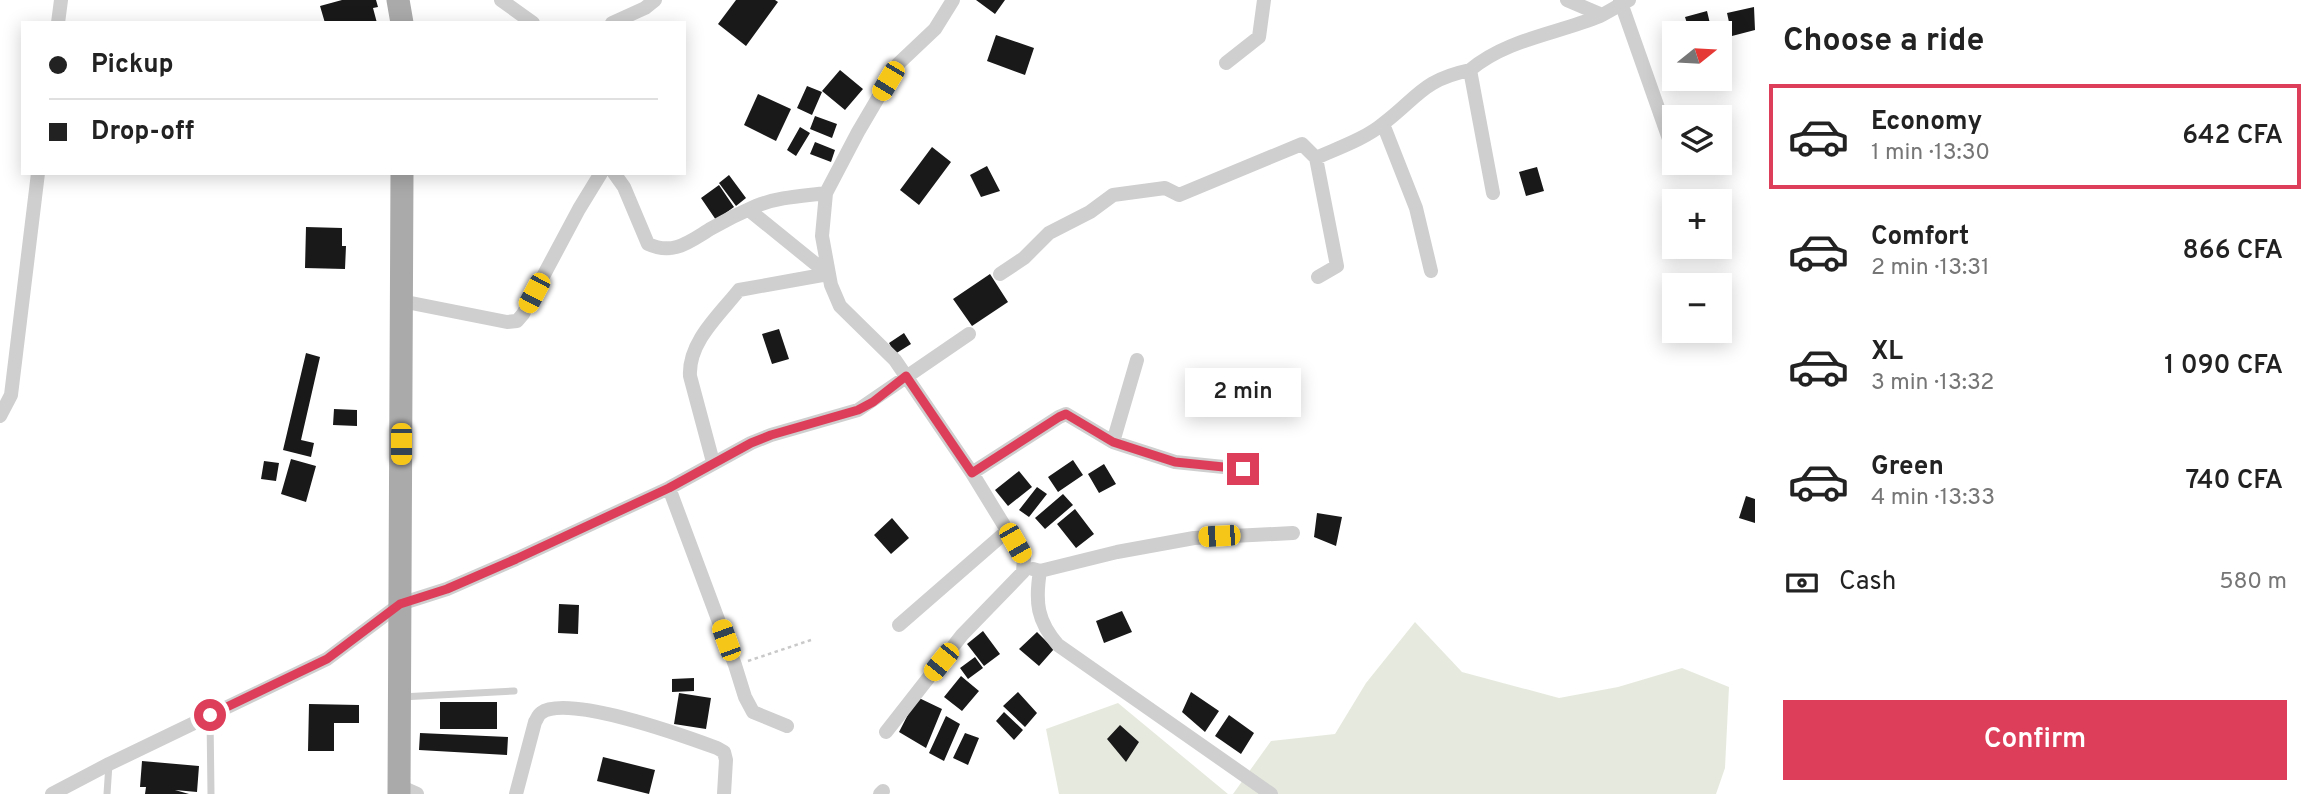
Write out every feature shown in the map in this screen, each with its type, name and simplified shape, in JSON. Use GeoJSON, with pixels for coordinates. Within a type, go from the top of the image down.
{"type":"FeatureCollection","features":[{"type":"Feature","properties":{"kind":"main road"},"geometry":{"type":"LineString","coordinates":[[398,0],[402,21]]}},
{"type":"Feature","properties":{"kind":"main road"},"geometry":{"type":"LineString","coordinates":[[402,175],[400,604],[405,791]]}},
{"type":"Feature","properties":{"kind":"street"},"geometry":{"type":"LineString","coordinates":[[58,21],[61,0]]}},
{"type":"Feature","properties":{"kind":"street"},"geometry":{"type":"LineString","coordinates":[[501,0],[530,21]]}},
{"type":"Feature","properties":{"kind":"street"},"geometry":{"type":"LineString","coordinates":[[616,21],[645,8],[655,0]]}},
{"type":"Feature","properties":{"kind":"street"},"geometry":{"type":"LineString","coordinates":[[886,732],[962,635],[1023,572],[1025,565],[1024,558],[972,473],[906,376],[885,349],[840,306],[828,274],[822,236],[826,193],[858,132],[898,64],[935,29],[953,0]]}},
{"type":"Feature","properties":{"kind":"street"},"geometry":{"type":"LineString","coordinates":[[1226,64],[1259,37],[1264,0]]}},
{"type":"Feature","properties":{"kind":"street"},"geometry":{"type":"LineString","coordinates":[[1567,0],[1602,15]]}},
{"type":"Feature","properties":{"kind":"street"},"geometry":{"type":"LineString","coordinates":[[1316,158],[1383,124],[1432,82],[1446,75],[1470,70],[1486,57],[1506,47],[1602,15],[1623,1],[1662,117]]}},
{"type":"Feature","properties":{"kind":"street"},"geometry":{"type":"LineString","coordinates":[[1470,70],[1493,193]]}},
{"type":"Feature","properties":{"kind":"street"},"geometry":{"type":"LineString","coordinates":[[1383,124],[1416,208],[1431,271]]}},
{"type":"Feature","properties":{"kind":"street"},"geometry":{"type":"LineString","coordinates":[[1000,274],[1024,258],[1049,233],[1090,212],[1113,195],[1165,188],[1179,195],[1302,144],[1316,158],[1337,265],[1318,277]]}},
{"type":"Feature","properties":{"kind":"street"},"geometry":{"type":"LineString","coordinates":[[0,416],[10,395],[38,175]]}},
{"type":"Feature","properties":{"kind":"street"},"geometry":{"type":"LineString","coordinates":[[401,301],[507,322],[517,321],[600,175]]}},
{"type":"Feature","properties":{"kind":"street"},"geometry":{"type":"LineString","coordinates":[[615,175],[624,187],[648,244],[656,248],[678,249],[749,210],[774,201],[826,193]]}},
{"type":"Feature","properties":{"kind":"street"},"geometry":{"type":"LineString","coordinates":[[749,210],[828,274]]}},
{"type":"Feature","properties":{"kind":"street"},"geometry":{"type":"LineString","coordinates":[[713,462],[689,366],[702,336],[740,290],[828,274]]}},
{"type":"Feature","properties":{"kind":"street"},"geometry":{"type":"LineString","coordinates":[[52,794],[327,659],[400,604],[447,589],[669,488],[713,462],[771,435],[858,410],[968,334]]}},
{"type":"Feature","properties":{"kind":"street"},"geometry":{"type":"LineString","coordinates":[[1113,442],[1137,360]]}},
{"type":"Feature","properties":{"kind":"street"},"geometry":{"type":"LineString","coordinates":[[972,473],[1066,414],[1113,442],[1175,462],[1243,469]]}},
{"type":"Feature","properties":{"kind":"street"},"geometry":{"type":"LineString","coordinates":[[669,488],[745,697],[753,712],[787,726]]}},
{"type":"Feature","properties":{"kind":"street"},"geometry":{"type":"LineString","coordinates":[[899,625],[1007,531]]}},
{"type":"Feature","properties":{"kind":"street"},"geometry":{"type":"LineString","coordinates":[[1025,565],[1040,571],[1117,552],[1194,538],[1293,533]]}},
{"type":"Feature","properties":{"kind":"street"},"geometry":{"type":"LineString","coordinates":[[1040,571],[1036,597],[1044,629],[1058,645],[1268,793]]}},
{"type":"Feature","properties":{"kind":"street"},"geometry":{"type":"LineString","coordinates":[[516,794],[535,722],[541,712],[564,709],[657,726],[717,748],[724,752],[726,760],[724,794]]}},
{"type":"Feature","properties":{"kind":"lane"},"geometry":{"type":"LineString","coordinates":[[401,697],[514,691]]}},
{"type":"Feature","properties":{"kind":"lane"},"geometry":{"type":"LineString","coordinates":[[210,715],[211,794]]}},
{"type":"Feature","properties":{"kind":"lane"},"geometry":{"type":"LineString","coordinates":[[107,794],[109,764]]}},
{"type":"Feature","properties":{"kind":"path"},"geometry":{"type":"LineString","coordinates":[[735,665],[811,640]]}},
{"type":"Feature","properties":{"kind":"shaded area"},"geometry":{"type":"Polygon","coordinates":[[[1415,622],[1462,672],[1559,698],[1618,687],[1682,668],[1729,687],[1725,768],[1716,794],[1233,794],[1271,741],[1335,734],[1366,683],[1415,622]]]}},
{"type":"Feature","properties":{"kind":"shaded area"},"geometry":{"type":"Polygon","coordinates":[[[1118,703],[1228,794],[1059,794],[1046,729],[1118,703]]]}},
{"type":"Feature","properties":{"kind":"building"},"geometry":{"type":"Polygon","coordinates":[[[342,0],[376,0],[378,7],[373,8],[376,21],[324,21],[320,6],[342,0]]]}},
{"type":"Feature","properties":{"kind":"building"},"geometry":{"type":"Polygon","coordinates":[[[736,0],[778,2],[746,46],[718,24],[736,0]]]}},
{"type":"Feature","properties":{"kind":"building"},"geometry":{"type":"Polygon","coordinates":[[[976,0],[1005,0],[995,14],[976,0]]]}},
{"type":"Feature","properties":{"kind":"building"},"geometry":{"type":"Polygon","coordinates":[[[1754,7],[1755,30],[1732,36],[1732,21],[1729,21],[1727,13],[1754,7]]]}},
{"type":"Feature","properties":{"kind":"building"},"geometry":{"type":"Polygon","coordinates":[[[1707,11],[1709,21],[1686,21],[1685,17],[1707,11]]]}},
{"type":"Feature","properties":{"kind":"building"},"geometry":{"type":"Polygon","coordinates":[[[996,35],[1034,48],[1025,75],[987,61],[996,35]]]}},
{"type":"Feature","properties":{"kind":"building"},"geometry":{"type":"Polygon","coordinates":[[[840,70],[863,89],[845,110],[822,91],[840,70]]]}},
{"type":"Feature","properties":{"kind":"building"},"geometry":{"type":"Polygon","coordinates":[[[807,86],[822,92],[812,115],[797,108],[807,86]]]}},
{"type":"Feature","properties":{"kind":"building"},"geometry":{"type":"Polygon","coordinates":[[[758,94],[791,109],[776,141],[744,125],[758,94]]]}},
{"type":"Feature","properties":{"kind":"building"},"geometry":{"type":"Polygon","coordinates":[[[815,116],[837,124],[832,138],[810,129],[815,116]]]}},
{"type":"Feature","properties":{"kind":"building"},"geometry":{"type":"Polygon","coordinates":[[[800,127],[810,133],[796,156],[787,150],[800,127]]]}},
{"type":"Feature","properties":{"kind":"building"},"geometry":{"type":"Polygon","coordinates":[[[815,142],[835,150],[831,162],[810,154],[815,142]]]}},
{"type":"Feature","properties":{"kind":"building"},"geometry":{"type":"Polygon","coordinates":[[[932,147],[951,162],[919,205],[900,190],[932,147]]]}},
{"type":"Feature","properties":{"kind":"building"},"geometry":{"type":"Polygon","coordinates":[[[987,166],[1000,191],[981,197],[970,175],[987,166]]]}},
{"type":"Feature","properties":{"kind":"building"},"geometry":{"type":"Polygon","coordinates":[[[1537,167],[1544,191],[1526,196],[1519,172],[1537,167]]]}},
{"type":"Feature","properties":{"kind":"building"},"geometry":{"type":"Polygon","coordinates":[[[729,175],[746,198],[736,206],[719,183],[729,175]]]}},
{"type":"Feature","properties":{"kind":"building"},"geometry":{"type":"Polygon","coordinates":[[[719,185],[734,207],[716,220],[701,198],[719,185]]]}},
{"type":"Feature","properties":{"kind":"building"},"geometry":{"type":"Polygon","coordinates":[[[306,227],[342,228],[342,246],[346,246],[345,269],[305,268],[306,227]]]}},
{"type":"Feature","properties":{"kind":"building"},"geometry":{"type":"Polygon","coordinates":[[[990,274],[1008,302],[972,326],[953,299],[990,274]]]}},
{"type":"Feature","properties":{"kind":"building"},"geometry":{"type":"Polygon","coordinates":[[[779,329],[789,359],[772,364],[762,334],[779,329]]]}},
{"type":"Feature","properties":{"kind":"building"},"geometry":{"type":"Polygon","coordinates":[[[904,333],[911,344],[895,354],[889,343],[904,333]]]}},
{"type":"Feature","properties":{"kind":"building"},"geometry":{"type":"Polygon","coordinates":[[[306,353],[320,357],[301,440],[314,443],[311,457],[283,450],[306,353]]]}},
{"type":"Feature","properties":{"kind":"building"},"geometry":{"type":"Polygon","coordinates":[[[334,409],[357,410],[357,426],[333,425],[334,409]]]}},
{"type":"Feature","properties":{"kind":"building"},"geometry":{"type":"Polygon","coordinates":[[[291,459],[316,466],[306,502],[281,494],[291,459]]]}},
{"type":"Feature","properties":{"kind":"building"},"geometry":{"type":"Polygon","coordinates":[[[1073,460],[1083,475],[1058,492],[1048,477],[1073,460]]]}},
{"type":"Feature","properties":{"kind":"building"},"geometry":{"type":"Polygon","coordinates":[[[264,461],[279,463],[276,481],[261,479],[264,461]]]}},
{"type":"Feature","properties":{"kind":"building"},"geometry":{"type":"Polygon","coordinates":[[[1104,464],[1116,484],[1099,493],[1088,474],[1104,464]]]}},
{"type":"Feature","properties":{"kind":"building"},"geometry":{"type":"Polygon","coordinates":[[[1019,471],[1032,487],[1008,506],[995,490],[1019,471]]]}},
{"type":"Feature","properties":{"kind":"building"},"geometry":{"type":"Polygon","coordinates":[[[1037,487],[1047,494],[1029,517],[1019,510],[1037,487]]]}},
{"type":"Feature","properties":{"kind":"building"},"geometry":{"type":"Polygon","coordinates":[[[1063,494],[1073,505],[1045,529],[1035,518],[1063,494]]]}},
{"type":"Feature","properties":{"kind":"building"},"geometry":{"type":"Polygon","coordinates":[[[1746,496],[1755,499],[1755,523],[1739,518],[1746,496]]]}},
{"type":"Feature","properties":{"kind":"building"},"geometry":{"type":"Polygon","coordinates":[[[1075,509],[1094,534],[1076,548],[1057,524],[1075,509]]]}},
{"type":"Feature","properties":{"kind":"building"},"geometry":{"type":"Polygon","coordinates":[[[1317,513],[1342,517],[1336,546],[1314,537],[1317,513]]]}},
{"type":"Feature","properties":{"kind":"building"},"geometry":{"type":"Polygon","coordinates":[[[892,518],[909,538],[891,554],[874,535],[892,518]]]}},
{"type":"Feature","properties":{"kind":"building"},"geometry":{"type":"Polygon","coordinates":[[[559,604],[579,605],[578,634],[558,633],[559,604]]]}},
{"type":"Feature","properties":{"kind":"building"},"geometry":{"type":"Polygon","coordinates":[[[1122,611],[1132,632],[1104,643],[1096,621],[1122,611]]]}},
{"type":"Feature","properties":{"kind":"building"},"geometry":{"type":"Polygon","coordinates":[[[983,631],[1000,654],[984,666],[967,644],[983,631]]]}},
{"type":"Feature","properties":{"kind":"building"},"geometry":{"type":"Polygon","coordinates":[[[1037,632],[1054,649],[1039,666],[1019,649],[1037,632]]]}},
{"type":"Feature","properties":{"kind":"building"},"geometry":{"type":"Polygon","coordinates":[[[975,657],[983,668],[968,679],[960,668],[975,657]]]}},
{"type":"Feature","properties":{"kind":"building"},"geometry":{"type":"Polygon","coordinates":[[[961,676],[979,691],[962,711],[944,697],[961,676]]]}},
{"type":"Feature","properties":{"kind":"building"},"geometry":{"type":"Polygon","coordinates":[[[694,678],[694,691],[672,692],[672,679],[694,678]]]}},
{"type":"Feature","properties":{"kind":"building"},"geometry":{"type":"Polygon","coordinates":[[[1018,692],[1037,713],[1025,727],[1003,706],[1018,692]]]}},
{"type":"Feature","properties":{"kind":"building"},"geometry":{"type":"Polygon","coordinates":[[[1191,692],[1219,711],[1205,732],[1182,712],[1191,692]]]}},
{"type":"Feature","properties":{"kind":"building"},"geometry":{"type":"Polygon","coordinates":[[[679,693],[711,698],[706,729],[674,724],[679,693]]]}},
{"type":"Feature","properties":{"kind":"building"},"geometry":{"type":"Polygon","coordinates":[[[917,697],[942,709],[926,748],[899,732],[917,697]]]}},
{"type":"Feature","properties":{"kind":"building"},"geometry":{"type":"Polygon","coordinates":[[[440,702],[497,702],[497,729],[440,729],[440,702]]]}},
{"type":"Feature","properties":{"kind":"building"},"geometry":{"type":"Polygon","coordinates":[[[309,704],[359,705],[359,723],[334,723],[334,751],[308,751],[309,704]]]}},
{"type":"Feature","properties":{"kind":"building"},"geometry":{"type":"Polygon","coordinates":[[[1004,712],[1023,730],[1014,740],[996,721],[1004,712]]]}},
{"type":"Feature","properties":{"kind":"building"},"geometry":{"type":"Polygon","coordinates":[[[1229,715],[1254,733],[1241,754],[1215,736],[1229,715]]]}},
{"type":"Feature","properties":{"kind":"building"},"geometry":{"type":"Polygon","coordinates":[[[946,716],[960,724],[944,761],[929,753],[946,716]]]}},
{"type":"Feature","properties":{"kind":"building"},"geometry":{"type":"Polygon","coordinates":[[[1120,725],[1139,742],[1126,762],[1107,739],[1120,725]]]}},
{"type":"Feature","properties":{"kind":"building"},"geometry":{"type":"Polygon","coordinates":[[[420,733],[508,737],[507,755],[419,750],[420,733]]]}},
{"type":"Feature","properties":{"kind":"building"},"geometry":{"type":"Polygon","coordinates":[[[965,733],[979,738],[968,765],[953,758],[965,733]]]}},
{"type":"Feature","properties":{"kind":"building"},"geometry":{"type":"Polygon","coordinates":[[[603,757],[655,770],[649,794],[597,781],[603,757]]]}},
{"type":"Feature","properties":{"kind":"building"},"geometry":{"type":"Polygon","coordinates":[[[142,761],[199,766],[197,792],[175,790],[189,794],[145,794],[146,787],[140,787],[142,761]]]}},
{"type":"Feature","properties":{"kind":"route"},"geometry":{"type":"LineString","coordinates":[[210,715],[327,659],[400,604],[447,589],[516,559],[669,488],[751,443],[858,410],[873,402],[906,376],[972,473],[1066,414],[1113,442],[1175,462],[1243,469]]}}]}
